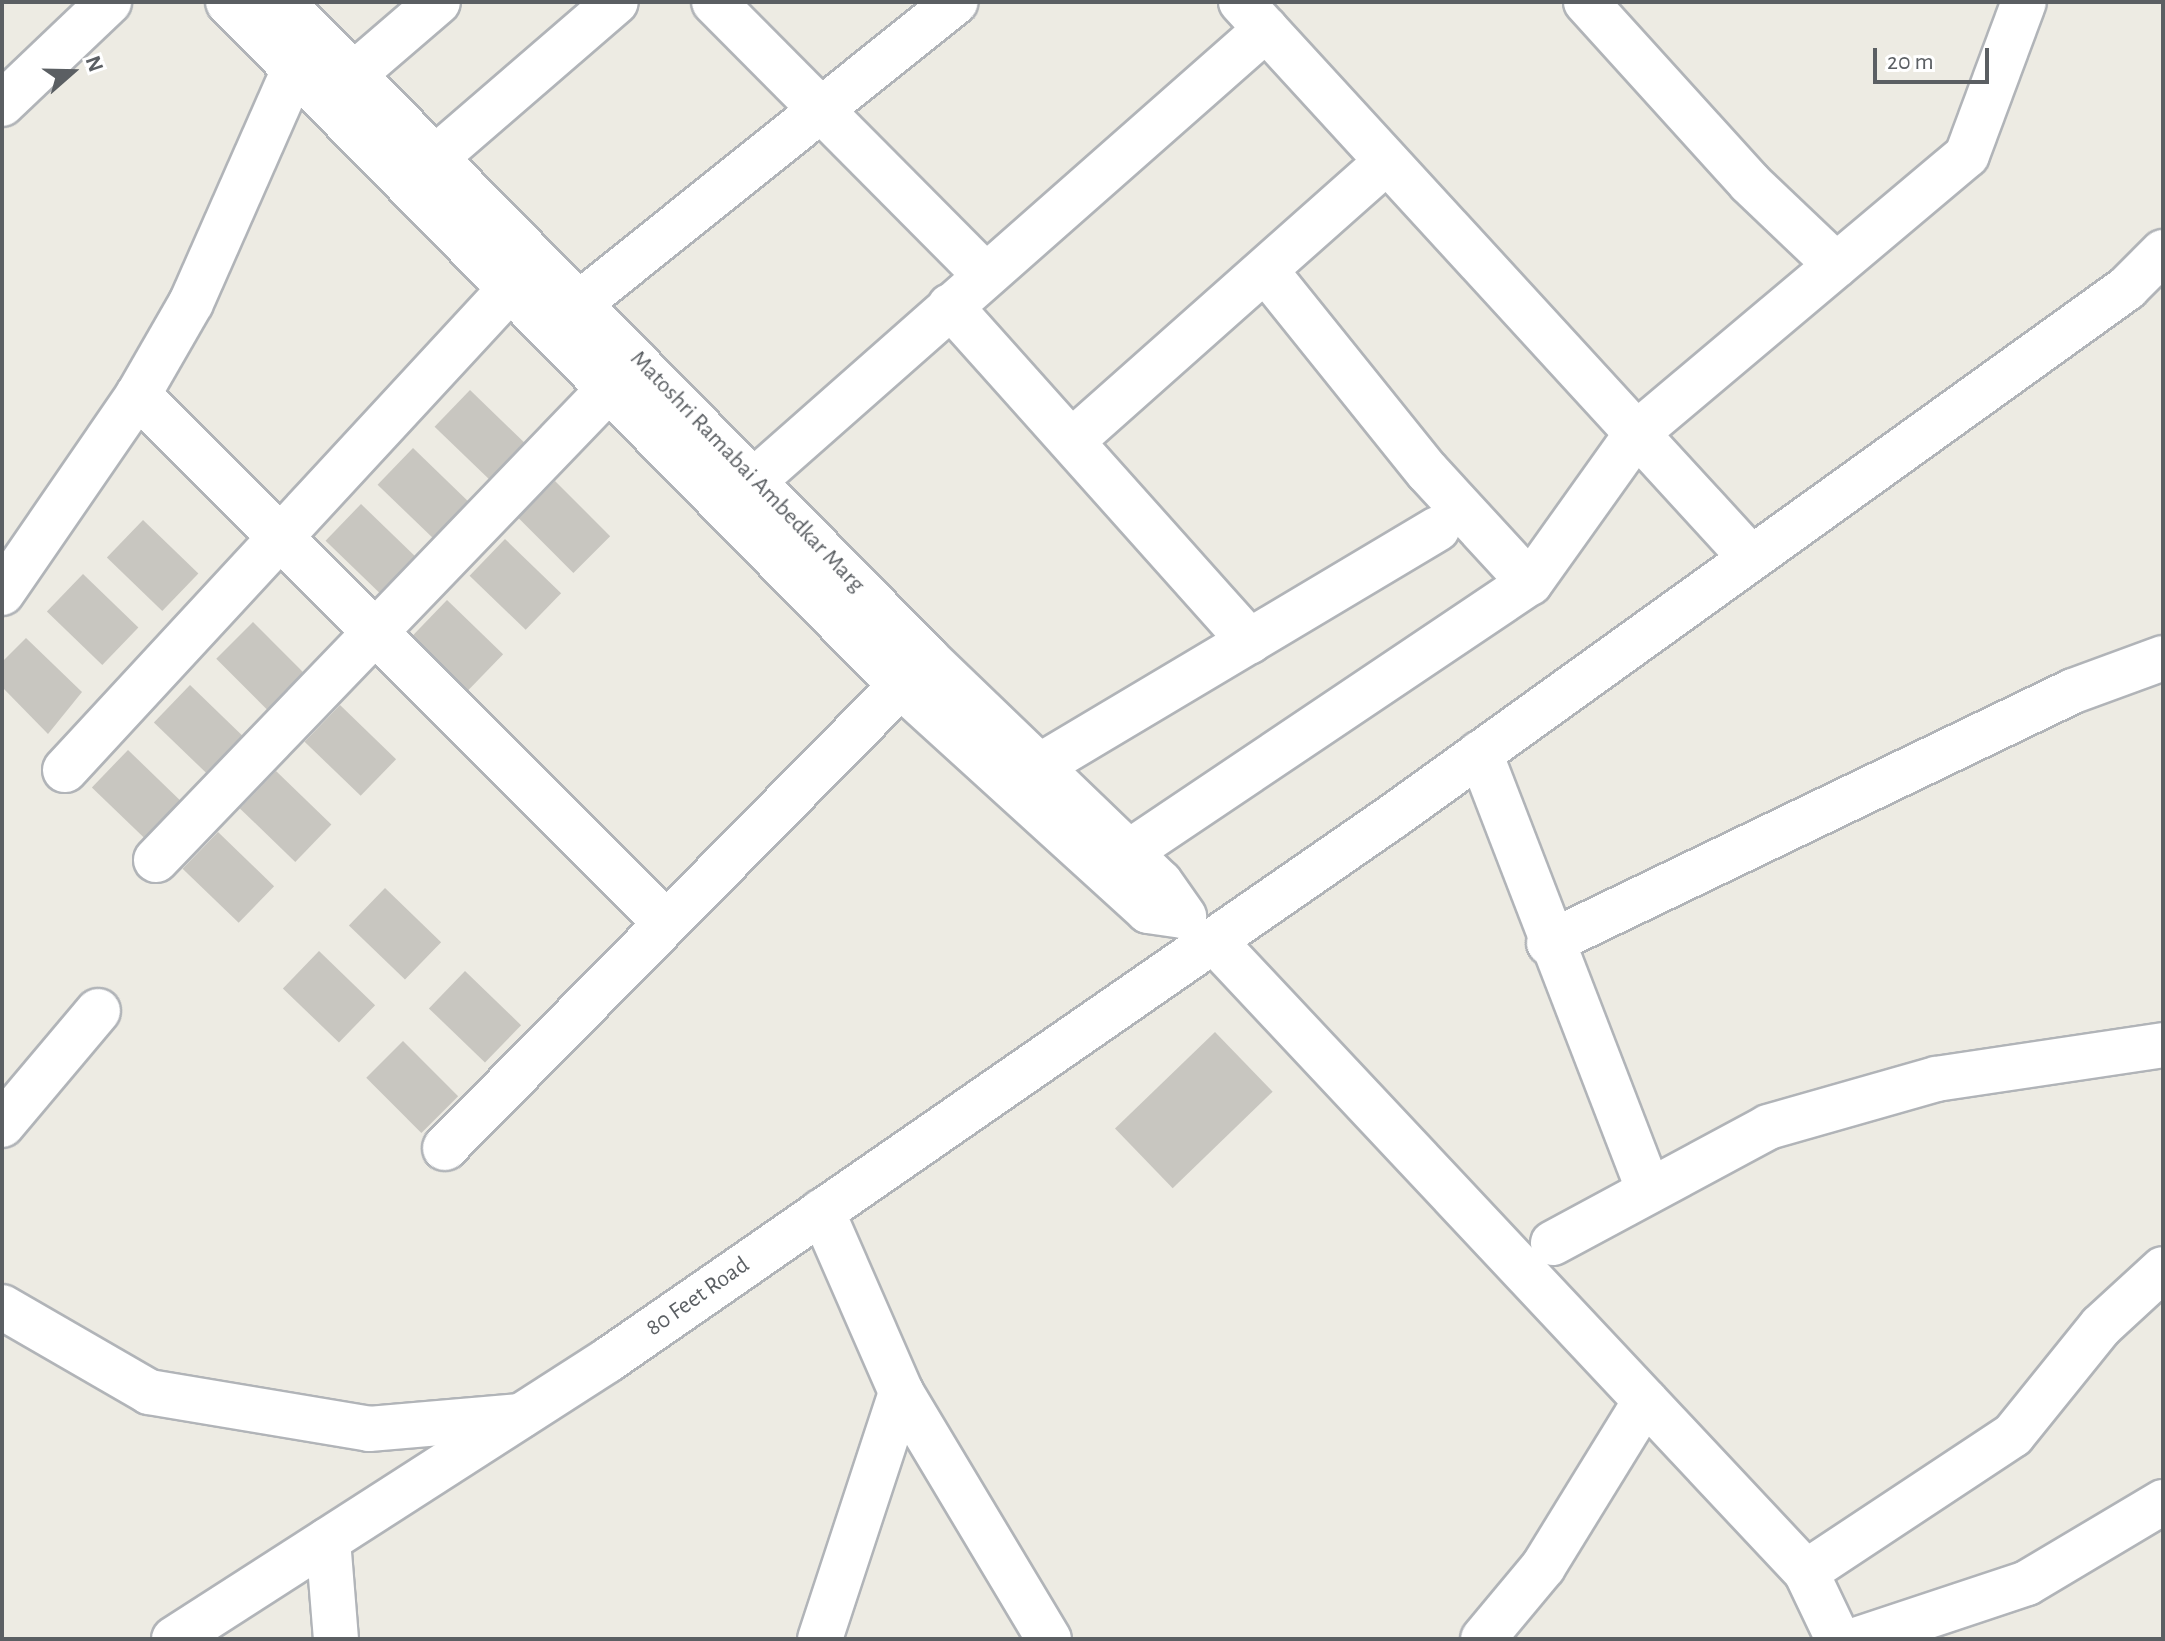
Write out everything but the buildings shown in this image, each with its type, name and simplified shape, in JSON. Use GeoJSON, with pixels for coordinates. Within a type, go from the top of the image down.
{"type":"FeatureCollection","features":[{"type":"Feature","properties":{"kind":"street"},"geometry":{"type":"LineString","coordinates":[[2,104],[109,2]]}},
{"type":"Feature","properties":{"kind":"street"},"geometry":{"type":"LineString","coordinates":[[228,2],[292,73],[510,290],[606,392],[915,672],[1148,911],[1198,928]]}},
{"type":"Feature","properties":{"kind":"street"},"geometry":{"type":"LineString","coordinates":[[353,75],[438,2]]}},
{"type":"Feature","properties":{"kind":"street"},"geometry":{"type":"LineString","coordinates":[[434,159],[616,2]]}},
{"type":"Feature","properties":{"kind":"street"},"geometry":{"type":"LineString","coordinates":[[714,2],[985,275]]}},
{"type":"Feature","properties":{"kind":"street"},"geometry":{"type":"LineString","coordinates":[[581,302],[823,112],[956,2]]}},
{"type":"Feature","properties":{"kind":"street"},"geometry":{"type":"LineString","coordinates":[[1586,2],[1750,183],[1836,265]]}},
{"type":"Feature","properties":{"kind":"street"},"geometry":{"type":"LineString","coordinates":[[1129,852],[1530,583],[1637,433],[1967,155],[2024,2]]}},
{"type":"Feature","properties":{"kind":"street"},"geometry":{"type":"LineString","coordinates":[[756,479],[985,275],[1254,15],[1751,558]]}},
{"type":"Feature","properties":{"kind":"street"},"geometry":{"type":"LineString","coordinates":[[2,593],[138,395],[191,303],[292,73],[296,18]]}},
{"type":"Feature","properties":{"kind":"street","name":"Matoshri Ramabai Ambedkar Marg"},"geometry":{"type":"LineString","coordinates":[[296,18],[434,159],[539,258],[756,479],[915,672],[1038,767],[1129,852],[1806,1572],[1838,1639]]}},
{"type":"Feature","properties":{"kind":"street"},"geometry":{"type":"LineString","coordinates":[[1072,441],[1387,161]]}},
{"type":"Feature","properties":{"kind":"street","name":"80 Feet Road"},"geometry":{"type":"LineString","coordinates":[[174,1639],[520,1416],[822,1211],[1198,928],[1480,753],[2127,288],[2163,252]]}},
{"type":"Feature","properties":{"kind":"street"},"geometry":{"type":"LineString","coordinates":[[65,770],[539,258]]}},
{"type":"Feature","properties":{"kind":"street"},"geometry":{"type":"LineString","coordinates":[[1266,271],[1427,471],[1530,583]]}},
{"type":"Feature","properties":{"kind":"street"},"geometry":{"type":"LineString","coordinates":[[950,306],[1250,641]]}},
{"type":"Feature","properties":{"kind":"street"},"geometry":{"type":"LineString","coordinates":[[156,860],[638,359]]}},
{"type":"Feature","properties":{"kind":"street"},"geometry":{"type":"LineString","coordinates":[[138,395],[666,923]]}},
{"type":"Feature","properties":{"kind":"street"},"geometry":{"type":"LineString","coordinates":[[1038,767],[1437,529]]}},
{"type":"Feature","properties":{"kind":"street"},"geometry":{"type":"LineString","coordinates":[[1549,943],[2073,691],[2163,658]]}},
{"type":"Feature","properties":{"kind":"street"},"geometry":{"type":"LineString","coordinates":[[445,1148],[915,672]]}},
{"type":"Feature","properties":{"kind":"street"},"geometry":{"type":"LineString","coordinates":[[1480,753],[1549,943],[1648,1189]]}},
{"type":"Feature","properties":{"kind":"street"},"geometry":{"type":"LineString","coordinates":[[2,1125],[98,1011]]}},
{"type":"Feature","properties":{"kind":"street"},"geometry":{"type":"LineString","coordinates":[[1553,1243],[1648,1189],[1768,1127],[1936,1079],[2163,1045]]}},
{"type":"Feature","properties":{"kind":"street"},"geometry":{"type":"LineString","coordinates":[[822,1211],[901,1392],[1049,1639]]}},
{"type":"Feature","properties":{"kind":"street"},"geometry":{"type":"LineString","coordinates":[[1806,1572],[2013,1435],[2101,1326],[2163,1269]]}},
{"type":"Feature","properties":{"kind":"street"},"geometry":{"type":"LineString","coordinates":[[2,1307],[149,1392],[369,1429],[520,1416]]}},
{"type":"Feature","properties":{"kind":"street"},"geometry":{"type":"LineString","coordinates":[[820,1639],[901,1392]]}},
{"type":"Feature","properties":{"kind":"street"},"geometry":{"type":"LineString","coordinates":[[1483,1639],[1543,1567],[1645,1401]]}},
{"type":"Feature","properties":{"kind":"street"},"geometry":{"type":"LineString","coordinates":[[1859,1639],[2027,1583],[2163,1502]]}},
{"type":"Feature","properties":{"kind":"street"},"geometry":{"type":"LineString","coordinates":[[328,1540],[336,1639]]}}]}
